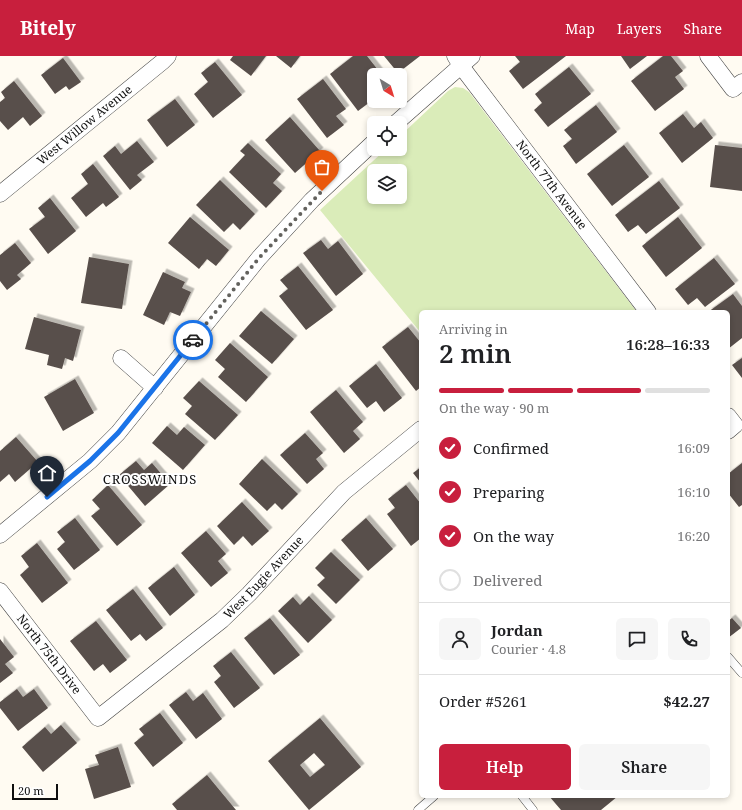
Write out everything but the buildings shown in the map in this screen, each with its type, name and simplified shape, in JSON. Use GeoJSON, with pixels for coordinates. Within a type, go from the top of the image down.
{"type":"FeatureCollection","features":[{"type":"Feature","properties":{"kind":"street","name":"West Willow Avenue"},"geometry":{"type":"LineString","coordinates":[[0,194],[168,56]]}},
{"type":"Feature","properties":{"kind":"street"},"geometry":{"type":"LineString","coordinates":[[708,56],[738,85]]}},
{"type":"Feature","properties":{"kind":"street"},"geometry":{"type":"LineString","coordinates":[[403,116],[463,59]]}},
{"type":"Feature","properties":{"kind":"street","name":"North 77th Avenue"},"geometry":{"type":"LineString","coordinates":[[463,59],[647,310]]}},
{"type":"Feature","properties":{"kind":"street"},"geometry":{"type":"LineString","coordinates":[[0,535],[90,461],[118,433],[259,258],[312,200],[367,149]]}},
{"type":"Feature","properties":{"kind":"street"},"geometry":{"type":"LineString","coordinates":[[121,358],[155,388]]}},
{"type":"Feature","properties":{"kind":"street","name":"West Eugie Avenue"},"geometry":{"type":"LineString","coordinates":[[98,718],[222,620],[249,594],[344,492],[419,431]]}},
{"type":"Feature","properties":{"kind":"street","name":"North 75th Drive"},"geometry":{"type":"LineString","coordinates":[[0,591],[98,718]]}},
{"type":"Feature","properties":{"kind":"lane"},"geometry":{"type":"LineString","coordinates":[[730,659],[742,673]]}},
{"type":"Feature","properties":{"kind":"lane"},"geometry":{"type":"LineString","coordinates":[[418,810],[432,798]]}},
{"type":"Feature","properties":{"kind":"lane"},"geometry":{"type":"LineString","coordinates":[[524,798],[533,810]]}},
{"type":"Feature","properties":{"kind":"green space"},"geometry":{"type":"Polygon","coordinates":[[[455,87],[463,88],[469,92],[635,310],[419,310],[419,331],[320,210],[367,167],[367,204],[407,204],[407,164],[370,164],[378,156],[407,156],[407,129],[448,91],[455,87]]]}},
{"type":"Feature","properties":{"kind":"way so far"},"geometry":{"type":"LineString","coordinates":[[193,340],[259,258],[322,191]]}},
{"type":"Feature","properties":{"kind":"district","name":"CROSSWINDS"},"geometry":{"type":"Point","coordinates":[150,479]}},
{"type":"Feature","properties":{"kind":"route"},"geometry":{"type":"LineString","coordinates":[[47,497],[90,461],[118,433],[193,340]]}}]}
